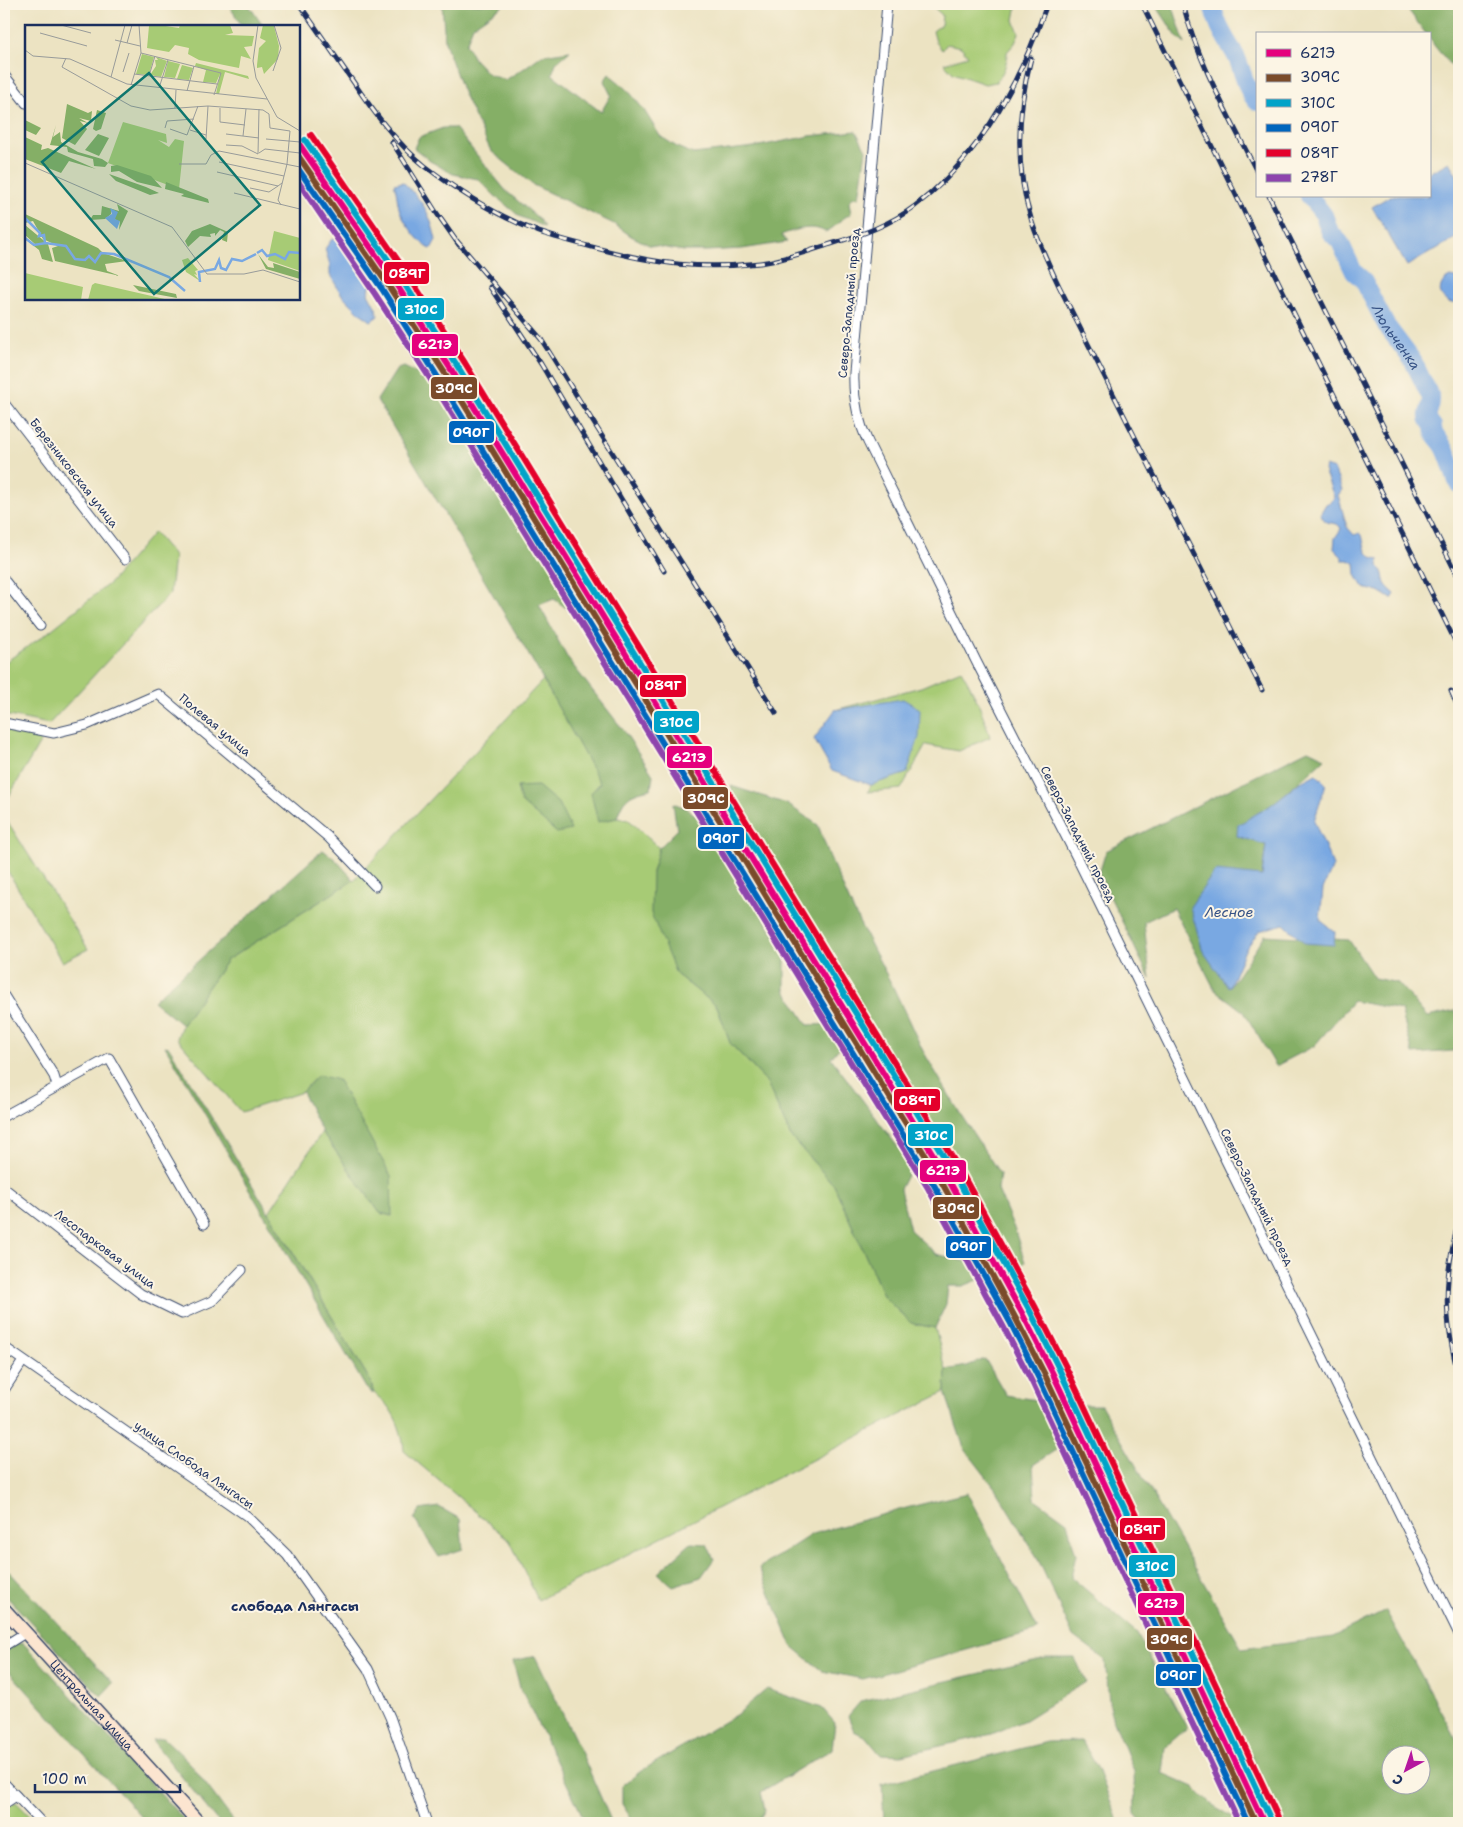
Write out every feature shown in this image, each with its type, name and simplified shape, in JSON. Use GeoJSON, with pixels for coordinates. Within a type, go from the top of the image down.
{"type":"FeatureCollection","features":[{"type":"Feature","properties":{"kind":"street","name":"Северо-Западный проезд"},"geometry":{"type":"LineString","coordinates":[[887,4],[854,373],[859,420],[971,652],[1076,856],[1459,1634]]}},
{"type":"Feature","properties":{"kind":"street"},"geometry":{"type":"LineString","coordinates":[[4,75],[25,103]]}},
{"type":"Feature","properties":{"kind":"street","name":"Березниковская улица"},"geometry":{"type":"LineString","coordinates":[[4,403],[125,559]]}},
{"type":"Feature","properties":{"kind":"street"},"geometry":{"type":"LineString","coordinates":[[4,580],[40,626]]}},
{"type":"Feature","properties":{"kind":"street","name":"Полевая улица"},"geometry":{"type":"LineString","coordinates":[[4,723],[54,733],[87,725],[158,694],[328,837],[375,886]]}},
{"type":"Feature","properties":{"kind":"street"},"geometry":{"type":"LineString","coordinates":[[4,996],[54,1076],[57,1086]]}},
{"type":"Feature","properties":{"kind":"street"},"geometry":{"type":"LineString","coordinates":[[4,1116],[109,1058],[204,1224]]}},
{"type":"Feature","properties":{"kind":"street","name":"Лесопарковая улица"},"geometry":{"type":"LineString","coordinates":[[4,1188],[141,1294],[182,1314],[212,1301],[242,1270]]}},
{"type":"Feature","properties":{"kind":"street","name":"улица Слобода Лянгасы"},"geometry":{"type":"LineString","coordinates":[[4,1347],[247,1516],[287,1555],[368,1669],[390,1717],[427,1823]]}},
{"type":"Feature","properties":{"kind":"street"},"geometry":{"type":"LineString","coordinates":[[4,1390],[23,1360]]}},
{"type":"Feature","properties":{"kind":"street","name":"Центральная улица"},"geometry":{"type":"LineString","coordinates":[[4,1609],[199,1823]]}},
{"type":"Feature","properties":{"kind":"street"},"geometry":{"type":"LineString","coordinates":[[4,1646],[26,1633]]}},
{"type":"Feature","properties":{"kind":"street"},"geometry":{"type":"LineString","coordinates":[[4,1783],[42,1823]]}},
{"type":"Feature","properties":{"kind":"street"},"geometry":{"type":"LineString","coordinates":[[4,1804],[16,1796]]}},
{"type":"Feature","properties":{"kind":"green space"},"geometry":{"type":"Polygon","coordinates":[[[228,4],[248,4],[262,25],[241,25],[228,4]]]}},
{"type":"Feature","properties":{"kind":"green space"},"geometry":{"type":"Polygon","coordinates":[[[442,4],[505,4],[473,26],[466,44],[474,59],[488,74],[505,80],[542,55],[570,51],[556,63],[552,74],[601,112],[611,95],[604,81],[609,74],[627,89],[644,110],[660,136],[677,147],[693,154],[754,147],[810,136],[856,131],[866,150],[859,197],[853,197],[849,202],[851,214],[825,232],[815,228],[797,230],[781,235],[787,242],[742,249],[684,251],[649,245],[631,236],[614,224],[533,185],[491,151],[462,90],[445,42],[442,4]]]}},
{"type":"Feature","properties":{"kind":"green space"},"geometry":{"type":"Polygon","coordinates":[[[930,4],[1017,4],[1014,20],[1019,33],[1015,43],[1007,52],[1004,68],[996,82],[985,84],[953,73],[944,63],[968,56],[961,47],[947,44],[942,50],[936,42],[933,31],[941,25],[942,15],[930,4]]]}},
{"type":"Feature","properties":{"kind":"green space"},"geometry":{"type":"Polygon","coordinates":[[[1155,4],[1172,4],[1185,44],[1177,37],[1155,4]]]}},
{"type":"Feature","properties":{"kind":"green space"},"geometry":{"type":"Polygon","coordinates":[[[1404,4],[1459,4],[1459,73],[1437,49],[1430,38],[1430,32],[1425,32],[1404,4]]]}},
{"type":"Feature","properties":{"kind":"green space"},"geometry":{"type":"Polygon","coordinates":[[[443,128],[455,128],[506,191],[538,218],[544,227],[519,216],[478,179],[453,174],[430,161],[414,148],[419,137],[443,128]]]}},
{"type":"Feature","properties":{"kind":"green space"},"geometry":{"type":"Polygon","coordinates":[[[404,367],[422,376],[445,395],[577,604],[569,610],[554,599],[539,605],[568,659],[624,731],[653,775],[651,789],[628,797],[622,805],[617,818],[598,822],[591,793],[600,783],[536,667],[377,400],[397,369],[404,367]]]}},
{"type":"Feature","properties":{"kind":"green space"},"geometry":{"type":"Polygon","coordinates":[[[154,532],[174,556],[170,593],[49,724],[4,715],[4,663],[46,634],[111,582],[154,532]]]}},
{"type":"Feature","properties":{"kind":"green space"},"geometry":{"type":"Polygon","coordinates":[[[961,670],[978,702],[990,737],[959,751],[926,745],[901,789],[868,792],[871,785],[907,773],[835,710],[921,687],[961,670]]]}},
{"type":"Feature","properties":{"kind":"green space"},"geometry":{"type":"Polygon","coordinates":[[[543,680],[601,783],[598,821],[617,818],[629,820],[659,848],[652,872],[676,974],[717,1006],[730,1043],[766,1081],[791,1137],[834,1185],[884,1297],[911,1323],[935,1328],[946,1370],[945,1392],[538,1600],[510,1541],[404,1451],[401,1433],[396,1420],[386,1404],[374,1393],[371,1382],[269,1212],[322,1132],[380,1213],[392,1216],[318,1075],[302,1092],[241,1112],[177,1038],[182,1025],[227,960],[354,880],[543,680]]]}},
{"type":"Feature","properties":{"kind":"green space"},"geometry":{"type":"Polygon","coordinates":[[[4,729],[42,739],[4,805],[4,729]]]}},
{"type":"Feature","properties":{"kind":"green space"},"geometry":{"type":"Polygon","coordinates":[[[1308,750],[1325,758],[1237,836],[1266,845],[1262,876],[1229,988],[1265,935],[1349,940],[1374,978],[1398,983],[1427,1017],[1455,1011],[1459,1017],[1459,1046],[1453,1051],[1413,1054],[1401,1010],[1353,1001],[1314,1046],[1276,1066],[1244,1012],[1215,990],[1173,908],[1144,922],[1150,979],[1099,874],[1106,851],[1308,750]]]}},
{"type":"Feature","properties":{"kind":"green space"},"geometry":{"type":"Polygon","coordinates":[[[538,786],[558,803],[571,830],[557,833],[521,802],[517,787],[538,786]]]}},
{"type":"Feature","properties":{"kind":"green space"},"geometry":{"type":"Polygon","coordinates":[[[731,786],[787,804],[818,825],[832,863],[857,918],[894,989],[923,1051],[961,1115],[1000,1174],[998,1190],[1014,1228],[1025,1262],[1012,1275],[988,1238],[912,1103],[798,919],[742,820],[731,786]]]}},
{"type":"Feature","properties":{"kind":"green space"},"geometry":{"type":"Polygon","coordinates":[[[673,803],[688,809],[704,823],[785,951],[785,990],[808,1025],[836,1024],[840,1047],[831,1058],[912,1166],[900,1189],[910,1230],[936,1254],[972,1263],[983,1278],[963,1286],[948,1286],[946,1304],[935,1328],[911,1323],[884,1297],[834,1185],[791,1137],[766,1081],[730,1043],[717,1006],[676,974],[651,913],[652,872],[659,848],[677,830],[673,803]]]}},
{"type":"Feature","properties":{"kind":"green space"},"geometry":{"type":"Polygon","coordinates":[[[4,816],[88,949],[62,962],[4,865],[4,816]]]}},
{"type":"Feature","properties":{"kind":"green space"},"geometry":{"type":"Polygon","coordinates":[[[323,850],[336,860],[354,880],[227,960],[182,1025],[153,1001],[323,850]]]}},
{"type":"Feature","properties":{"kind":"green space"},"geometry":{"type":"Polygon","coordinates":[[[165,1046],[169,1047],[371,1382],[373,1394],[366,1388],[165,1046]]]}},
{"type":"Feature","properties":{"kind":"green space"},"geometry":{"type":"Polygon","coordinates":[[[318,1075],[338,1080],[391,1176],[392,1216],[380,1213],[322,1132],[302,1092],[318,1075]]]}},
{"type":"Feature","properties":{"kind":"green space"},"geometry":{"type":"Polygon","coordinates":[[[985,1359],[1006,1395],[1042,1401],[1068,1442],[1033,1465],[1035,1499],[1067,1522],[1076,1555],[1071,1577],[1137,1633],[1187,1728],[1165,1747],[1162,1773],[1194,1787],[1211,1804],[1233,1817],[1235,1823],[1143,1823],[1135,1814],[1134,1771],[1110,1711],[1105,1660],[1073,1636],[1037,1557],[995,1488],[964,1448],[945,1392],[946,1370],[967,1366],[985,1359]]]}},
{"type":"Feature","properties":{"kind":"green space"},"geometry":{"type":"Polygon","coordinates":[[[1075,1405],[1101,1405],[1242,1649],[1333,1637],[1386,1611],[1459,1744],[1459,1823],[1285,1823],[1075,1405]]]}},
{"type":"Feature","properties":{"kind":"green space"},"geometry":{"type":"Polygon","coordinates":[[[967,1493],[1038,1630],[863,1679],[822,1671],[792,1646],[759,1568],[812,1534],[967,1493]]]}},
{"type":"Feature","properties":{"kind":"green space"},"geometry":{"type":"Polygon","coordinates":[[[439,1507],[460,1519],[463,1549],[439,1557],[414,1519],[420,1510],[439,1507]]]}},
{"type":"Feature","properties":{"kind":"green space"},"geometry":{"type":"Polygon","coordinates":[[[691,1543],[707,1544],[714,1559],[701,1577],[673,1586],[658,1573],[691,1543]]]}},
{"type":"Feature","properties":{"kind":"green space"},"geometry":{"type":"Polygon","coordinates":[[[4,1566],[113,1683],[101,1696],[4,1594],[4,1566]]]}},
{"type":"Feature","properties":{"kind":"green space"},"geometry":{"type":"Polygon","coordinates":[[[19,1643],[24,1644],[187,1823],[147,1823],[4,1666],[4,1651],[19,1643]]]}},
{"type":"Feature","properties":{"kind":"green space"},"geometry":{"type":"Polygon","coordinates":[[[535,1656],[582,1754],[612,1823],[586,1823],[520,1687],[513,1661],[535,1656]]]}},
{"type":"Feature","properties":{"kind":"green space"},"geometry":{"type":"Polygon","coordinates":[[[1046,1658],[1075,1658],[1086,1682],[1025,1720],[992,1734],[902,1755],[880,1754],[866,1737],[854,1731],[848,1716],[861,1701],[1046,1658]]]}},
{"type":"Feature","properties":{"kind":"green space"},"geometry":{"type":"Polygon","coordinates":[[[767,1689],[822,1708],[835,1723],[832,1749],[761,1792],[765,1810],[757,1823],[634,1823],[622,1804],[622,1786],[641,1771],[739,1713],[767,1689]]]}},
{"type":"Feature","properties":{"kind":"green space"},"geometry":{"type":"Polygon","coordinates":[[[164,1738],[190,1763],[235,1823],[219,1823],[152,1740],[164,1738]]]}},
{"type":"Feature","properties":{"kind":"green space"},"geometry":{"type":"Polygon","coordinates":[[[1082,1741],[1098,1769],[1119,1823],[884,1823],[882,1784],[1047,1742],[1082,1741]]]}},
{"type":"Feature","properties":{"kind":"green space"},"geometry":{"type":"Polygon","coordinates":[[[15,1802],[37,1823],[4,1823],[4,1807],[15,1802]]]}},
{"type":"Feature","properties":{"kind":"water"},"geometry":{"type":"Polygon","coordinates":[[[1449,162],[1459,179],[1459,236],[1407,266],[1372,207],[1387,198],[1430,198],[1430,172],[1449,162]]]}},
{"type":"Feature","properties":{"kind":"water"},"geometry":{"type":"Polygon","coordinates":[[[403,182],[421,202],[431,222],[436,240],[431,249],[417,237],[401,213],[394,184],[403,182]]]}},
{"type":"Feature","properties":{"kind":"water"},"geometry":{"type":"Polygon","coordinates":[[[332,239],[345,242],[372,282],[368,293],[378,316],[371,321],[342,295],[330,275],[330,265],[325,249],[332,239]]]}},
{"type":"Feature","properties":{"kind":"water"},"geometry":{"type":"Polygon","coordinates":[[[1450,277],[1459,279],[1458,303],[1447,301],[1441,294],[1442,285],[1450,277]]]}},
{"type":"Feature","properties":{"kind":"water"},"geometry":{"type":"Polygon","coordinates":[[[1325,466],[1334,469],[1342,490],[1338,495],[1347,527],[1354,535],[1360,533],[1362,535],[1370,556],[1379,559],[1378,566],[1382,571],[1385,582],[1395,594],[1392,599],[1379,591],[1363,587],[1356,575],[1355,563],[1342,560],[1342,557],[1334,549],[1335,538],[1341,529],[1337,524],[1326,522],[1320,514],[1326,504],[1332,501],[1334,497],[1324,470],[1325,466]]]}},
{"type":"Feature","properties":{"kind":"water"},"geometry":{"type":"Polygon","coordinates":[[[903,699],[920,709],[919,737],[907,773],[871,785],[832,771],[814,739],[835,710],[903,699]]]}},
{"type":"Feature","properties":{"kind":"water","name":"Лесное"},"geometry":{"type":"Polygon","coordinates":[[[1316,774],[1326,784],[1314,821],[1333,866],[1323,889],[1320,920],[1335,932],[1334,945],[1305,943],[1284,924],[1259,931],[1245,950],[1229,988],[1203,951],[1190,907],[1215,871],[1262,876],[1266,845],[1237,836],[1238,825],[1271,805],[1299,783],[1316,774]]]}},
{"type":"Feature","properties":{"kind":"waterway","name":"Люльченка"},"geometry":{"type":"LineString","coordinates":[[1212,4],[1219,26],[1237,58],[1245,81],[1256,101]]}},
{"type":"Feature","properties":{"kind":"waterway","name":"Люльченка"},"geometry":{"type":"LineString","coordinates":[[1311,198],[1324,215],[1330,232],[1340,242],[1354,272],[1363,280],[1386,325],[1413,361],[1431,398],[1428,418],[1433,426],[1435,435],[1446,452],[1459,485]]}},
{"type":"Feature","properties":{"kind":"railway"},"geometry":{"type":"LineString","coordinates":[[299,4],[385,126],[414,157],[465,194],[509,219],[539,232],[621,254],[661,262],[699,266],[739,265],[778,260],[875,229],[896,219],[915,206],[939,186],[960,164],[996,115],[1025,61],[1047,4]]}},
{"type":"Feature","properties":{"kind":"railway"},"geometry":{"type":"LineString","coordinates":[[1142,4],[1459,649]]}},
{"type":"Feature","properties":{"kind":"railway"},"geometry":{"type":"LineString","coordinates":[[1183,4],[1189,26],[1206,69],[1256,170]]}},
{"type":"Feature","properties":{"kind":"railway"},"geometry":{"type":"LineString","coordinates":[[1031,58],[1023,99],[1020,140],[1023,182],[1035,230],[1059,286],[1262,690]]}},
{"type":"Feature","properties":{"kind":"railway"},"geometry":{"type":"LineString","coordinates":[[392,142],[459,245]]}},
{"type":"Feature","properties":{"kind":"railway"},"geometry":{"type":"LineString","coordinates":[[1270,198],[1459,579]]}},
{"type":"Feature","properties":{"kind":"railway"},"geometry":{"type":"LineString","coordinates":[[456,240],[541,339],[776,713]]}},
{"type":"Feature","properties":{"kind":"railway"},"geometry":{"type":"LineString","coordinates":[[490,287],[541,364],[664,571]]}},
{"type":"Feature","properties":{"kind":"railway"},"geometry":{"type":"LineString","coordinates":[[1451,691],[1459,709]]}},
{"type":"Feature","properties":{"kind":"railway"},"geometry":{"type":"LineString","coordinates":[[1459,1218],[1450,1264],[1447,1292],[1449,1329],[1459,1377]]}},
{"type":"Feature","properties":{"kind":"transit line","name":"089Г"},"geometry":{"type":"LineString","coordinates":[[311,135],[406,272],[465,363],[960,1170],[1065,1365],[1278,1817]]}},
{"type":"Feature","properties":{"kind":"transit line","name":"310С"},"geometry":{"type":"LineString","coordinates":[[305,140],[400,277],[458,367],[954,1173],[1030,1311],[1059,1369],[1271,1820]]}},
{"type":"Feature","properties":{"kind":"transit line","name":"621Э"},"geometry":{"type":"LineString","coordinates":[[300,145],[394,281],[452,371],[947,1177],[1052,1372],[1264,1823]]}},
{"type":"Feature","properties":{"kind":"transit line","name":"309С"},"geometry":{"type":"LineString","coordinates":[[300,158],[388,285],[446,375],[941,1181],[1045,1375],[1256,1823]]}},
{"type":"Feature","properties":{"kind":"transit line","name":"090Г"},"geometry":{"type":"LineString","coordinates":[[300,171],[382,289],[439,379],[934,1185],[1010,1322],[1039,1379],[1248,1823]]}},
{"type":"Feature","properties":{"kind":"transit line","name":"278Г"},"geometry":{"type":"LineString","coordinates":[[300,184],[433,383],[928,1188],[1032,1382],[1239,1823]]}},
{"type":"Feature","properties":{"kind":"district","name":"слобода Лянгасы"},"geometry":{"type":"Point","coordinates":[295,1606]}}]}
